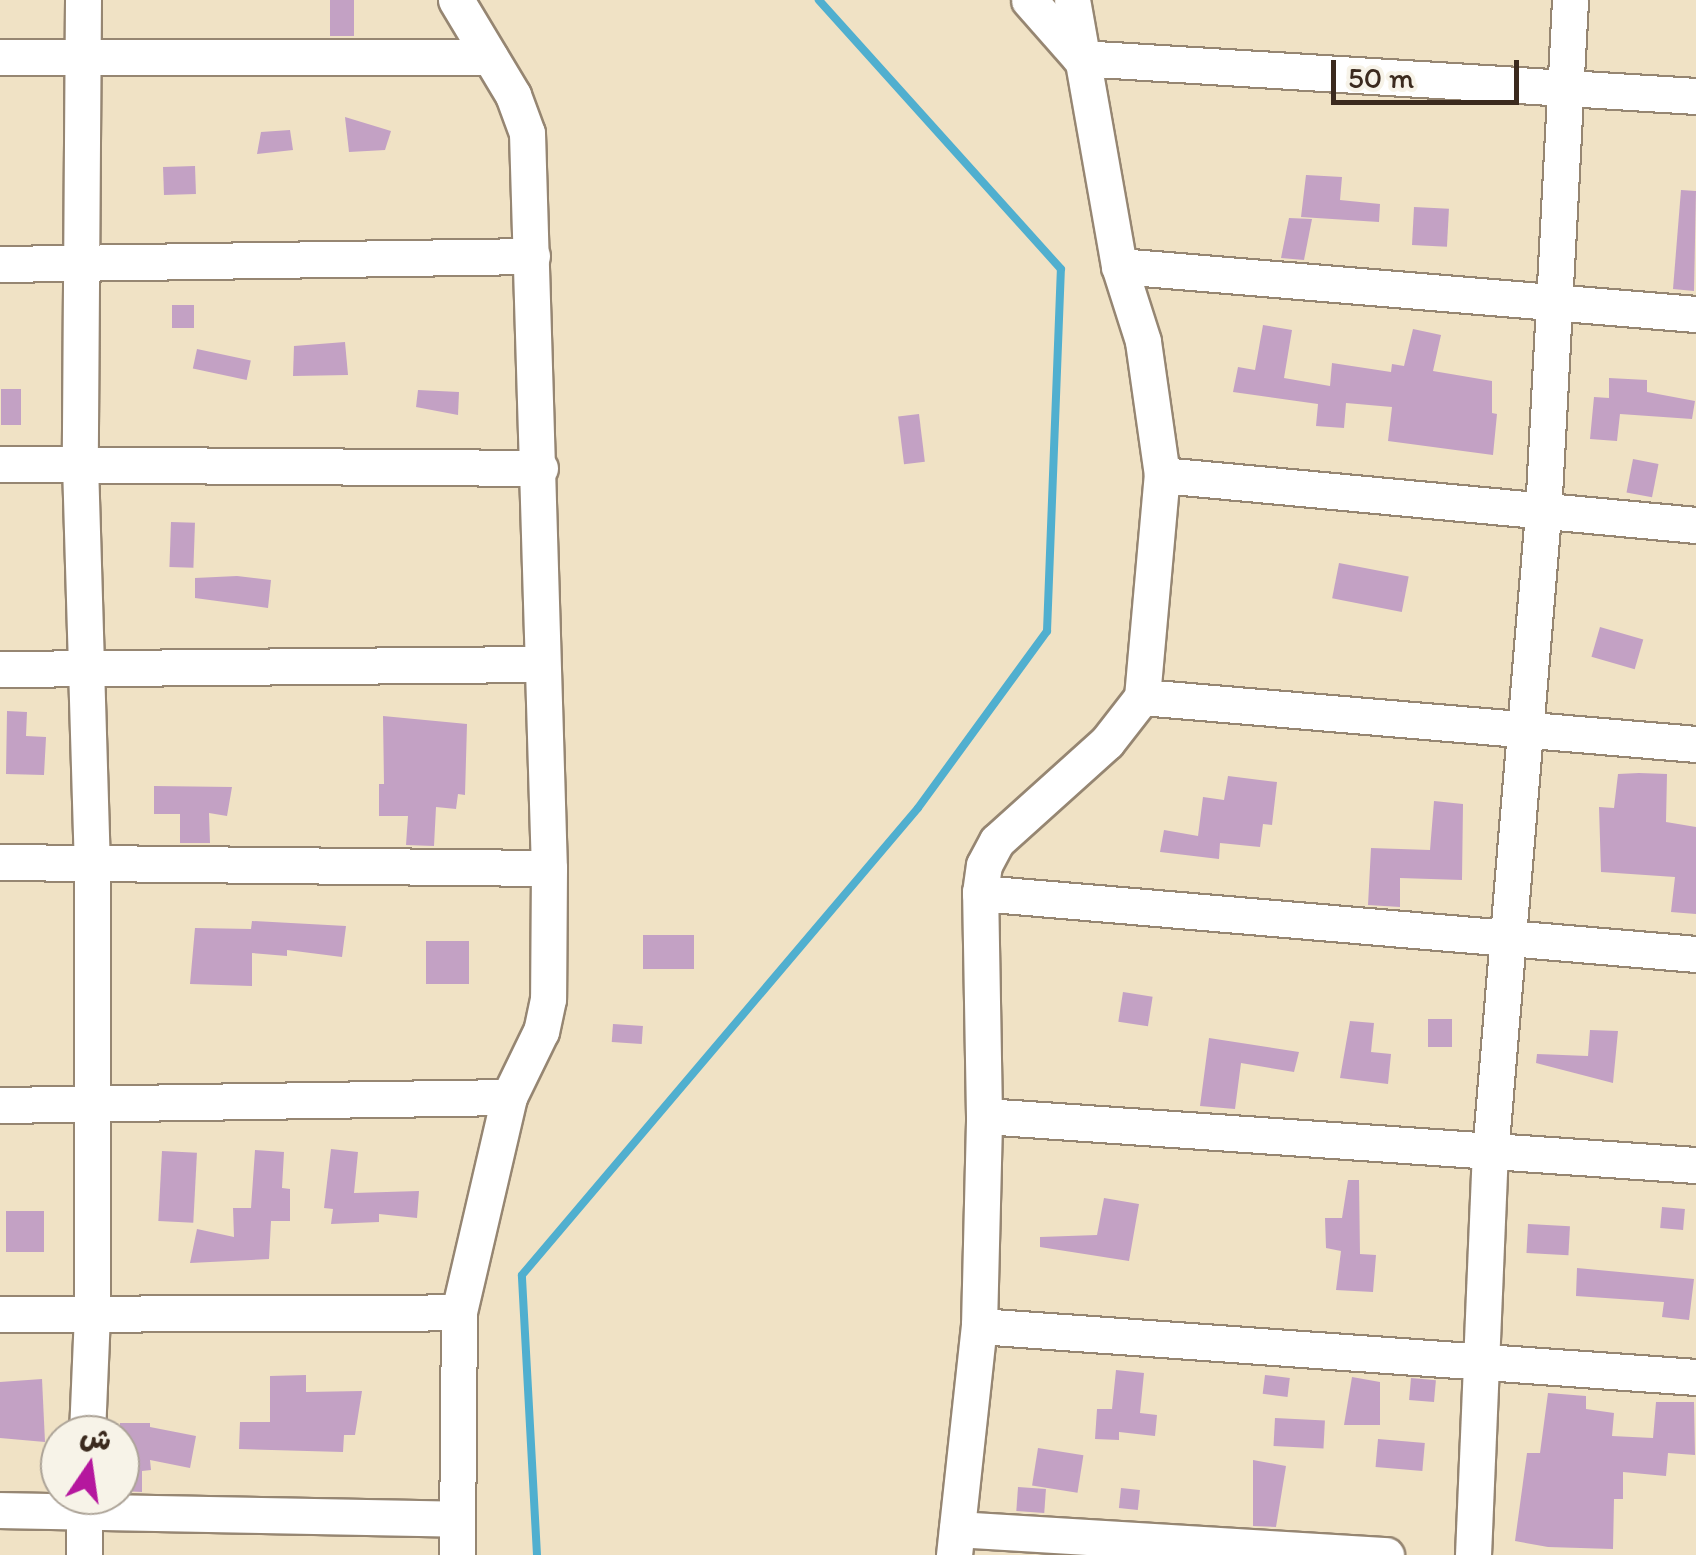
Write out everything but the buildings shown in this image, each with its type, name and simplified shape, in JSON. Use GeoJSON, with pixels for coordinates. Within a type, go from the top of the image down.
{"type":"FeatureCollection","features":[{"type":"Feature","properties":{"kind":"street"},"geometry":{"type":"LineString","coordinates":[[83,0],[80,464],[83,668],[92,862],[92,1314],[88,1415]]}},
{"type":"Feature","properties":{"kind":"street"},"geometry":{"type":"LineString","coordinates":[[1029,0],[1080,58],[1696,96]]}},
{"type":"Feature","properties":{"kind":"street"},"geometry":{"type":"LineString","coordinates":[[1072,0],[1119,266],[1143,341],[1162,474],[1142,697],[1107,742],[997,841],[984,864],[980,894],[984,1116],[979,1326],[956,1542],[1386,1555]]}},
{"type":"Feature","properties":{"kind":"street"},"geometry":{"type":"LineString","coordinates":[[1473,1555],[1490,1154],[1557,302],[1570,0]]}},
{"type":"Feature","properties":{"kind":"street"},"geometry":{"type":"LineString","coordinates":[[457,1555],[454,1519],[459,1312],[509,1097],[541,1031],[548,999],[549,868],[527,133],[513,95],[458,1]]}},
{"type":"Feature","properties":{"kind":"street"},"geometry":{"type":"LineString","coordinates":[[0,57],[490,58]]}},
{"type":"Feature","properties":{"kind":"street"},"geometry":{"type":"LineString","coordinates":[[0,264],[532,256]]}},
{"type":"Feature","properties":{"kind":"street"},"geometry":{"type":"LineString","coordinates":[[1119,266],[1696,314]]}},
{"type":"Feature","properties":{"kind":"street"},"geometry":{"type":"LineString","coordinates":[[0,464],[540,468]]}},
{"type":"Feature","properties":{"kind":"street"},"geometry":{"type":"LineString","coordinates":[[1162,474],[1696,526]]}},
{"type":"Feature","properties":{"kind":"street"},"geometry":{"type":"LineString","coordinates":[[0,669],[540,664]]}},
{"type":"Feature","properties":{"kind":"street"},"geometry":{"type":"LineString","coordinates":[[1142,697],[1696,744]]}},
{"type":"Feature","properties":{"kind":"street"},"geometry":{"type":"LineString","coordinates":[[0,862],[549,868]]}},
{"type":"Feature","properties":{"kind":"street"},"geometry":{"type":"LineString","coordinates":[[980,894],[1696,954]]}},
{"type":"Feature","properties":{"kind":"street"},"geometry":{"type":"LineString","coordinates":[[0,1105],[509,1097]]}},
{"type":"Feature","properties":{"kind":"street"},"geometry":{"type":"LineString","coordinates":[[984,1116],[1696,1166]]}},
{"type":"Feature","properties":{"kind":"street"},"geometry":{"type":"LineString","coordinates":[[0,1314],[459,1312]]}},
{"type":"Feature","properties":{"kind":"street"},"geometry":{"type":"LineString","coordinates":[[979,1326],[1696,1377]]}},
{"type":"Feature","properties":{"kind":"street"},"geometry":{"type":"LineString","coordinates":[[140,1505],[454,1519]]}},
{"type":"Feature","properties":{"kind":"street"},"geometry":{"type":"LineString","coordinates":[[0,1510],[40,1506]]}},
{"type":"Feature","properties":{"kind":"street"},"geometry":{"type":"LineString","coordinates":[[84,1515],[84,1555]]}},
{"type":"Feature","properties":{"kind":"waterway"},"geometry":{"type":"LineString","coordinates":[[537,1555],[522,1275],[918,808],[1047,631],[1061,269],[819,0]]}}]}
